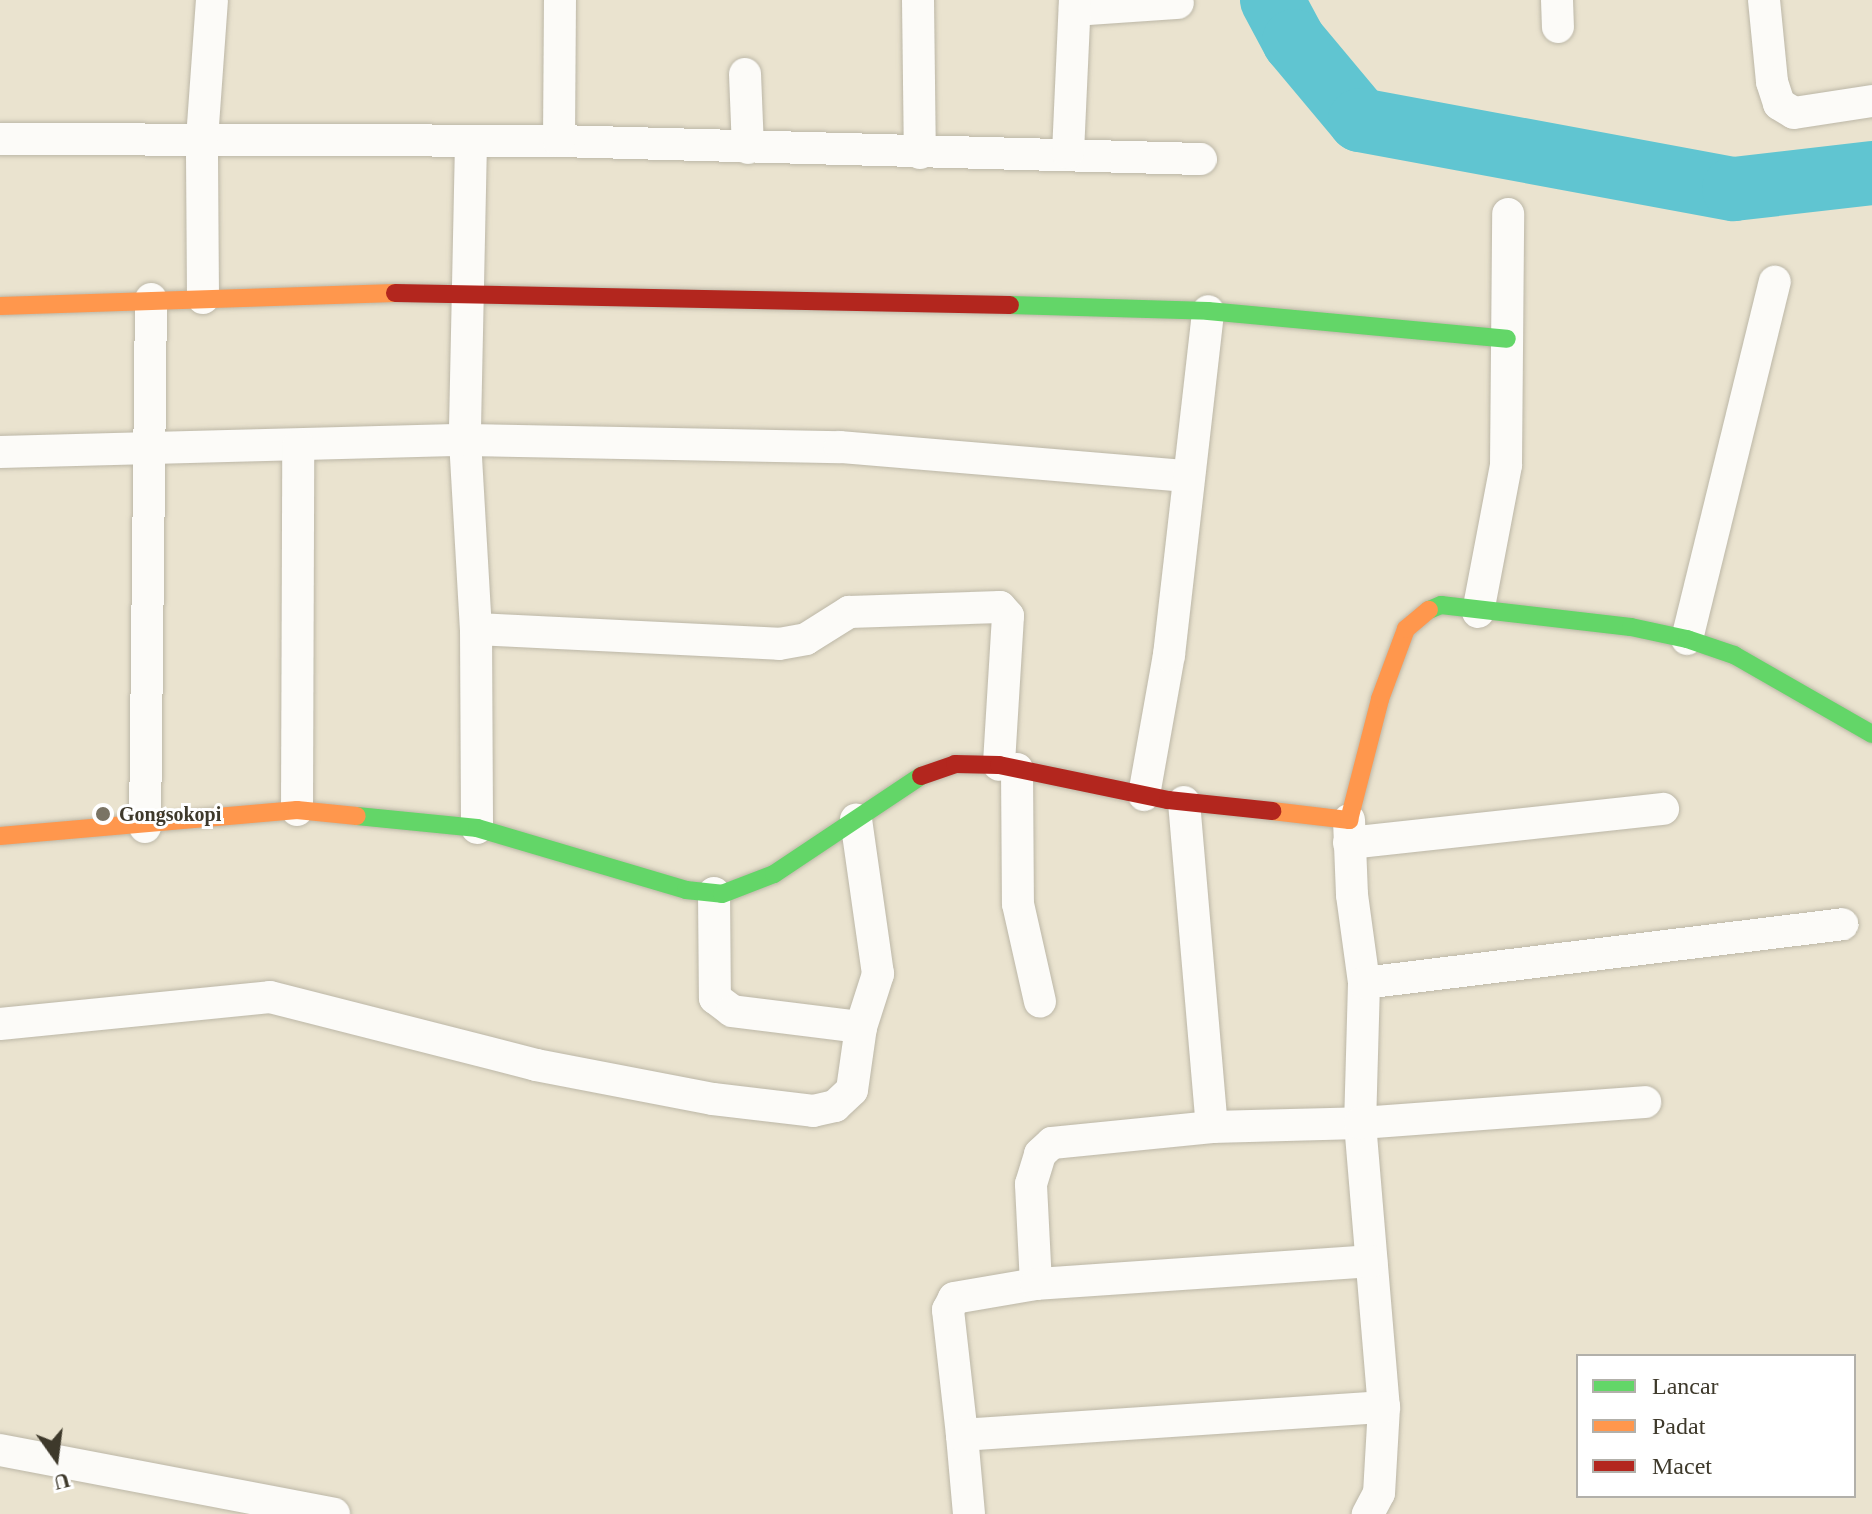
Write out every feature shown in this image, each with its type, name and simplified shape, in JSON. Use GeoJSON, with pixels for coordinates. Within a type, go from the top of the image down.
{"type":"FeatureCollection","features":[{"type":"Feature","properties":{"kind":"street"},"geometry":{"type":"LineString","coordinates":[[203,298],[202,139],[212,0]]}},
{"type":"Feature","properties":{"kind":"street"},"geometry":{"type":"LineString","coordinates":[[559,141],[560,0]]}},
{"type":"Feature","properties":{"kind":"street"},"geometry":{"type":"LineString","coordinates":[[918,0],[920,153]]}},
{"type":"Feature","properties":{"kind":"street"},"geometry":{"type":"LineString","coordinates":[[1764,0],[1772,82],[1779,104],[1794,113],[1872,101]]}},
{"type":"Feature","properties":{"kind":"street"},"geometry":{"type":"LineString","coordinates":[[1068,153],[1075,5],[1178,3]]}},
{"type":"Feature","properties":{"kind":"street"},"geometry":{"type":"LineString","coordinates":[[745,74],[748,148]]}},
{"type":"Feature","properties":{"kind":"street"},"geometry":{"type":"LineString","coordinates":[[0,139],[559,141],[1201,159]]}},
{"type":"Feature","properties":{"kind":"street"},"geometry":{"type":"LineString","coordinates":[[471,142],[465,440],[476,629],[477,828]]}},
{"type":"Feature","properties":{"kind":"street"},"geometry":{"type":"LineString","coordinates":[[1478,612],[1506,465],[1508,214]]}},
{"type":"Feature","properties":{"kind":"street"},"geometry":{"type":"LineString","coordinates":[[1687,639],[1775,282]]}},
{"type":"Feature","properties":{"kind":"street"},"geometry":{"type":"LineString","coordinates":[[0,306],[470,291],[1208,311],[1507,339]]}},
{"type":"Feature","properties":{"kind":"street"},"geometry":{"type":"LineString","coordinates":[[145,827],[151,299]]}},
{"type":"Feature","properties":{"kind":"street"},"geometry":{"type":"LineString","coordinates":[[1144,795],[1169,655],[1208,311]]}},
{"type":"Feature","properties":{"kind":"street"},"geometry":{"type":"LineString","coordinates":[[0,452],[465,440],[840,447],[1189,476]]}},
{"type":"Feature","properties":{"kind":"street"},"geometry":{"type":"LineString","coordinates":[[297,810],[298,445]]}},
{"type":"Feature","properties":{"kind":"street"},"geometry":{"type":"LineString","coordinates":[[1368,1514],[1379,1493],[1384,1407],[1360,1123],[1364,983],[1349,832],[1376,713],[1406,629],[1421,613],[1441,605],[1478,612],[1631,627],[1687,639],[1734,655],[1872,734]]}},
{"type":"Feature","properties":{"kind":"street"},"geometry":{"type":"LineString","coordinates":[[476,629],[779,644],[806,639],[849,612],[1000,607],[1008,616],[1008,767],[1018,904],[1040,1002]]}},
{"type":"Feature","properties":{"kind":"street"},"geometry":{"type":"LineString","coordinates":[[0,836],[145,827],[297,810],[477,828],[714,893],[749,887],[941,767],[1008,767],[1349,832],[1663,809]]}},
{"type":"Feature","properties":{"kind":"street"},"geometry":{"type":"LineString","coordinates":[[1184,802],[1212,1127]]}},
{"type":"Feature","properties":{"kind":"street"},"geometry":{"type":"LineString","coordinates":[[0,1024],[270,997],[536,1065],[713,1099],[813,1111],[847,1099],[861,1027],[878,974],[856,820]]}},
{"type":"Feature","properties":{"kind":"street"},"geometry":{"type":"LineString","coordinates":[[714,893],[715,998],[732,1011],[861,1027]]}},
{"type":"Feature","properties":{"kind":"street"},"geometry":{"type":"LineString","coordinates":[[1364,983],[1842,924]]}},
{"type":"Feature","properties":{"kind":"street"},"geometry":{"type":"LineString","coordinates":[[1036,1284],[1031,1184],[1045,1148],[1079,1138],[1212,1127],[1360,1123],[1645,1102]]}},
{"type":"Feature","properties":{"kind":"street"},"geometry":{"type":"LineString","coordinates":[[969,1514],[951,1302],[960,1296],[1036,1284],[1371,1261]]}},
{"type":"Feature","properties":{"kind":"street"},"geometry":{"type":"LineString","coordinates":[[962,1435],[1384,1407]]}},
{"type":"Feature","properties":{"kind":"street"},"geometry":{"type":"LineString","coordinates":[[0,1450],[334,1514]]}},
{"type":"Feature","properties":{"kind":"waterway"},"geometry":{"type":"LineString","coordinates":[[1272,0],[1294,41],[1360,120],[1734,189],[1872,173]]}},
{"type":"Feature","properties":{"kind":"traffic: fast"},"geometry":{"type":"LineString","coordinates":[[1010,305],[1208,311],[1507,339]]}},
{"type":"Feature","properties":{"kind":"traffic: fast"},"geometry":{"type":"LineString","coordinates":[[1429,610],[1441,605],[1631,627],[1687,639],[1734,655],[1872,734]]}},
{"type":"Feature","properties":{"kind":"traffic: fast"},"geometry":{"type":"LineString","coordinates":[[357,816],[477,828],[686,890],[722,894],[774,874],[921,776]]}},
{"type":"Feature","properties":{"kind":"traffic: slow"},"geometry":{"type":"LineString","coordinates":[[0,306],[395,293]]}},
{"type":"Feature","properties":{"kind":"traffic: slow"},"geometry":{"type":"LineString","coordinates":[[1272,811],[1349,820],[1380,699],[1406,629],[1429,610]]}},
{"type":"Feature","properties":{"kind":"traffic: slow"},"geometry":{"type":"LineString","coordinates":[[0,836],[297,810],[357,816]]}},
{"type":"Feature","properties":{"kind":"traffic: jam"},"geometry":{"type":"LineString","coordinates":[[395,293],[1010,305]]}},
{"type":"Feature","properties":{"kind":"traffic: jam"},"geometry":{"type":"LineString","coordinates":[[921,776],[955,764],[999,765],[1168,800],[1272,811]]}},
{"type":"Feature","properties":{"kind":"place","name":"Gongsokopi"},"geometry":{"type":"Point","coordinates":[103,814]}}]}
